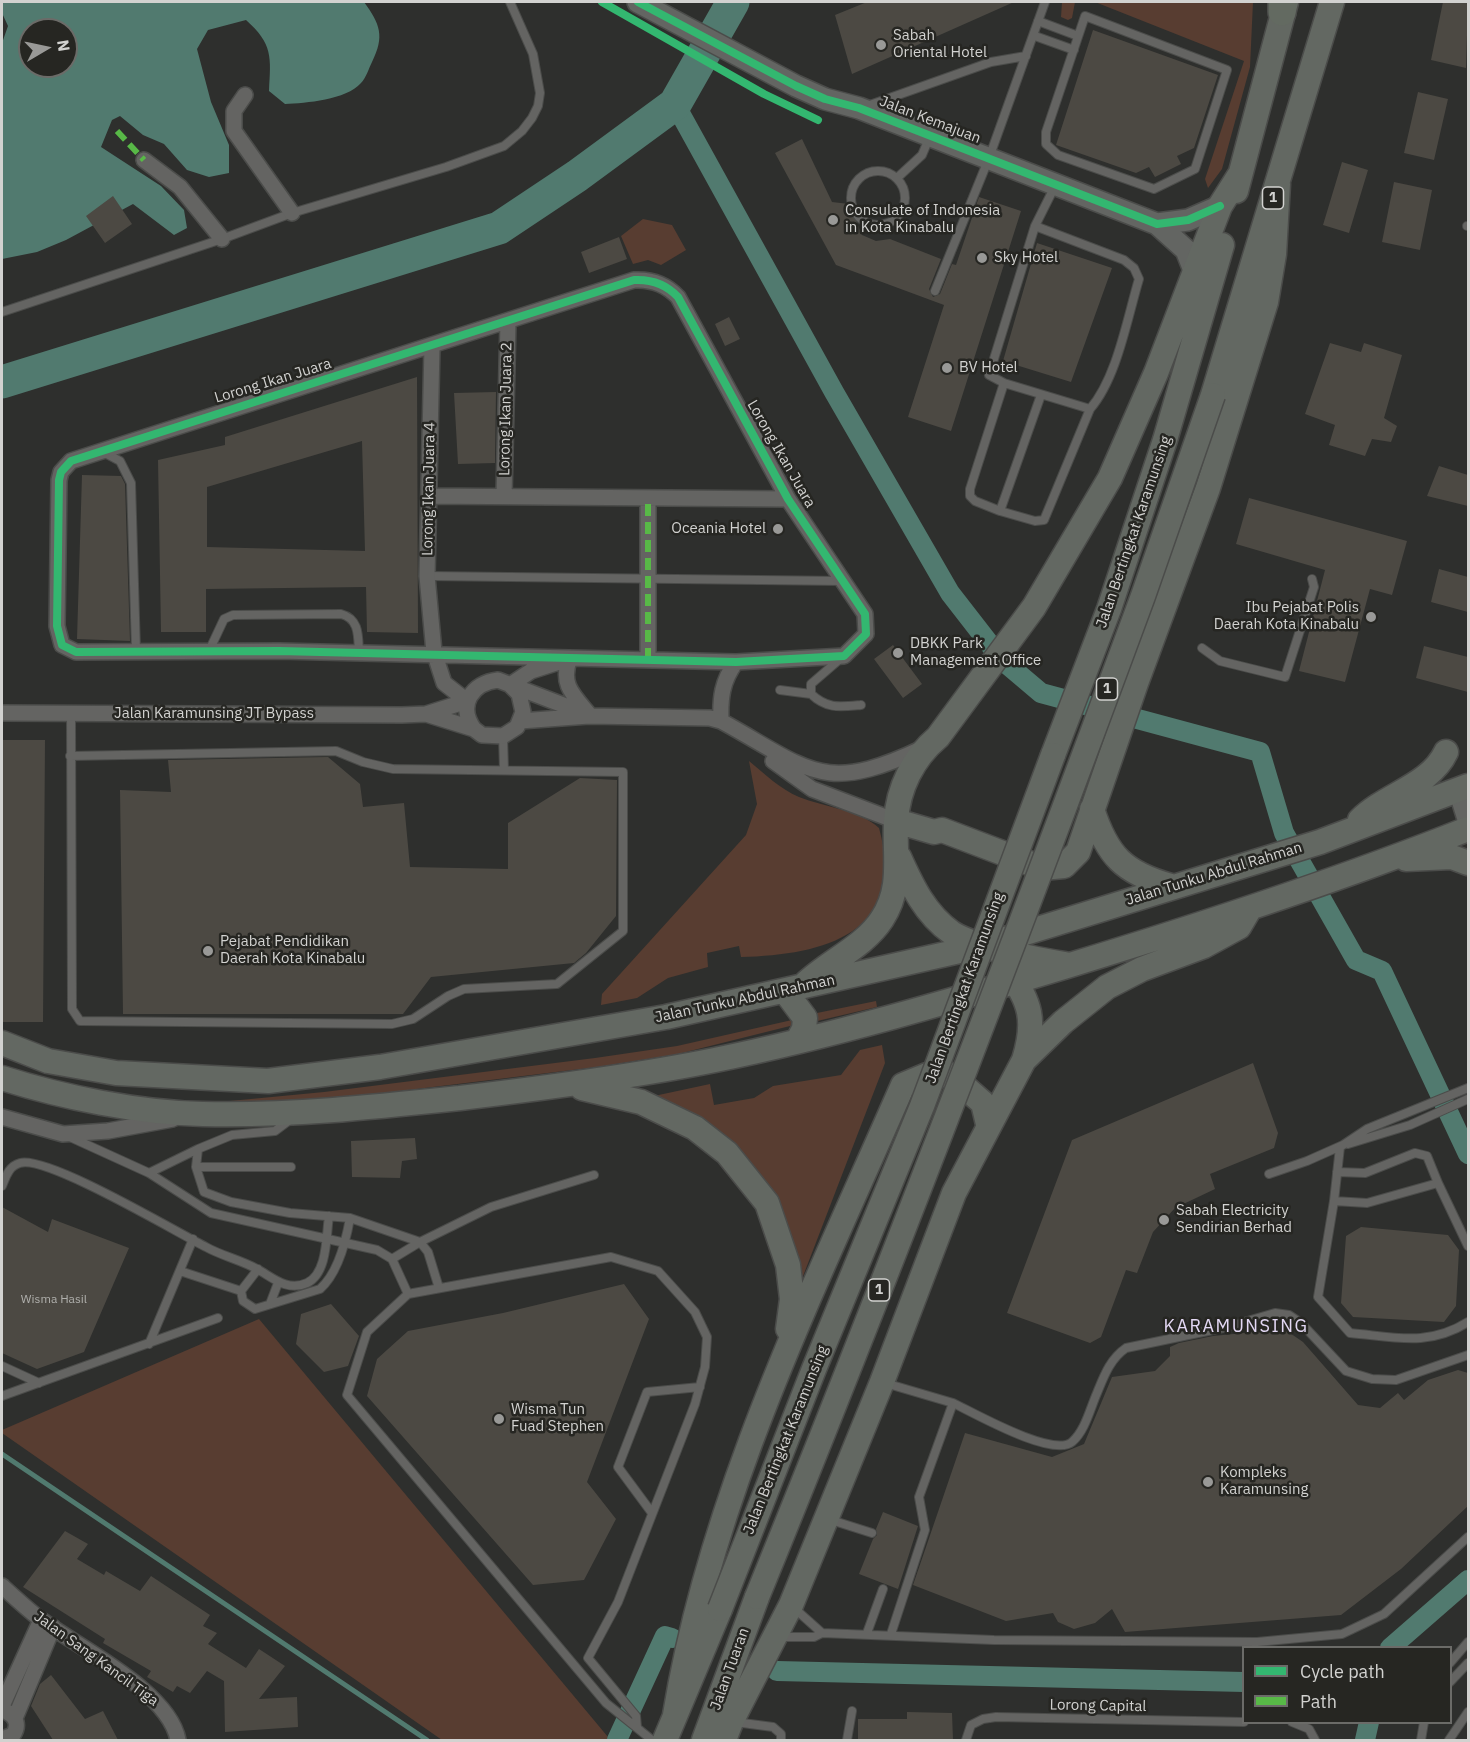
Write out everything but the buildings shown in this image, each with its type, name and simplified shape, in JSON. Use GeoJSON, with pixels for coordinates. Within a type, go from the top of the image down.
{"type":"FeatureCollection","features":[{"type":"Feature","properties":{"kind":"main road","name":"1"},"geometry":{"type":"LineString","coordinates":[[1278,184],[1332,2]]}},
{"type":"Feature","properties":{"kind":"main road","name":"1"},"geometry":{"type":"LineString","coordinates":[[1239,176],[1283,5]]}},
{"type":"Feature","properties":{"kind":"main road","name":"Jalan Bertingkat Karamunsing"},"geometry":{"type":"LineString","coordinates":[[720,1609],[814,1369],[922,1106],[961,997],[1109,609],[1190,360],[1239,176]]}},
{"type":"Feature","properties":{"kind":"main road"},"geometry":{"type":"LineString","coordinates":[[798,1040],[804,1029],[805,1018],[792,990],[870,934],[882,918],[898,878],[896,820],[905,783],[912,766],[926,747],[938,737],[1034,607],[1110,478],[1156,373],[1220,206],[1239,176]]}},
{"type":"Feature","properties":{"kind":"main road","name":"Jalan Bertingkat Karamunsing"},"geometry":{"type":"LineString","coordinates":[[757,1597],[819,1447],[1000,982],[1143,595],[1213,395],[1278,184]]}},
{"type":"Feature","properties":{"kind":"main road"},"geometry":{"type":"LineString","coordinates":[[896,820],[934,832],[942,830],[1042,868],[1064,866],[1078,852],[1108,761],[1208,488],[1266,302],[1274,254],[1278,184]]}},
{"type":"Feature","properties":{"kind":"main road"},"geometry":{"type":"LineString","coordinates":[[1351,831],[1371,809],[1428,776],[1440,765],[1446,752]]}},
{"type":"Feature","properties":{"kind":"main road"},"geometry":{"type":"LineString","coordinates":[[905,783],[921,813],[939,823],[942,830]]}},
{"type":"Feature","properties":{"kind":"main road","name":"Jalan Tunku Abdul Rahman"},"geometry":{"type":"LineString","coordinates":[[2,1043],[48,1061],[116,1073],[268,1081],[391,1065],[666,1017],[986,945],[1320,842],[1464,788]]}},
{"type":"Feature","properties":{"kind":"main road"},"geometry":{"type":"LineString","coordinates":[[1092,809],[1100,834],[1112,855],[1143,877],[1172,886]]}},
{"type":"Feature","properties":{"kind":"main road"},"geometry":{"type":"LineString","coordinates":[[2,1078],[129,1106],[200,1114],[300,1113],[570,1085],[716,1060],[1016,981],[1172,935],[1392,859],[1468,829]]}},
{"type":"Feature","properties":{"kind":"main road"},"geometry":{"type":"LineString","coordinates":[[898,855],[915,893],[931,914],[953,934],[1028,958],[1070,965]]}},
{"type":"Feature","properties":{"kind":"main road"},"geometry":{"type":"LineString","coordinates":[[1392,859],[1452,857],[1468,863]]}},
{"type":"Feature","properties":{"kind":"main road"},"geometry":{"type":"LineString","coordinates":[[1024,1060],[1063,1022],[1107,987],[1142,969],[1204,946],[1239,927],[1250,908]]}},
{"type":"Feature","properties":{"kind":"main road"},"geometry":{"type":"LineString","coordinates":[[728,1731],[791,1605],[882,1382],[954,1193],[988,1124],[1024,1060],[1030,1043],[1031,1014],[1016,981],[986,945]]}},
{"type":"Feature","properties":{"kind":"main road"},"geometry":{"type":"LineString","coordinates":[[675,1715],[686,1647],[715,1547],[785,1355],[903,1085],[927,1074],[951,1076],[983,1103],[988,1124]]}},
{"type":"Feature","properties":{"kind":"main road"},"geometry":{"type":"LineString","coordinates":[[570,1085],[641,1102],[695,1128],[727,1153],[767,1203],[788,1265],[792,1299],[785,1355]]}},
{"type":"Feature","properties":{"kind":"main road","name":"Jalan Tuaran"},"geometry":{"type":"LineString","coordinates":[[704,1740],[757,1597]]}},
{"type":"Feature","properties":{"kind":"main road","name":"Jalan Tuaran"},"geometry":{"type":"LineString","coordinates":[[665,1740],[720,1609]]}},
{"type":"Feature","properties":{"kind":"street","name":"Jalan Kemajuan"},"geometry":{"type":"LineString","coordinates":[[645,5],[775,75],[825,99],[859,108],[1157,224],[1188,220],[1220,206]]}},
{"type":"Feature","properties":{"kind":"street"},"geometry":{"type":"LineString","coordinates":[[245,95],[234,111],[234,131],[292,213]]}},
{"type":"Feature","properties":{"kind":"street"},"geometry":{"type":"LineString","coordinates":[[144,160],[180,187],[222,239]]}},
{"type":"Feature","properties":{"kind":"street"},"geometry":{"type":"LineString","coordinates":[[1157,224],[1186,250],[1195,273]]}},
{"type":"Feature","properties":{"kind":"street","name":"Lorong Ikan Juara"},"geometry":{"type":"LineString","coordinates":[[634,280],[645,280],[670,289],[681,302],[788,499],[866,614],[868,628],[862,640],[843,656],[736,662],[359,653],[76,652],[62,645],[58,636],[59,480],[61,472],[71,461],[432,346],[634,280]]}},
{"type":"Feature","properties":{"kind":"street","name":"Lorong Ikan Juara 2"},"geometry":{"type":"LineString","coordinates":[[504,496],[508,322]]}},
{"type":"Feature","properties":{"kind":"street","name":"Lorong Ikan Juara 4"},"geometry":{"type":"LineString","coordinates":[[432,346],[427,576],[434,655],[444,683],[467,701]]}},
{"type":"Feature","properties":{"kind":"street"},"geometry":{"type":"LineString","coordinates":[[429,496],[788,499]]}},
{"type":"Feature","properties":{"kind":"street"},"geometry":{"type":"LineString","coordinates":[[648,498],[648,660]]}},
{"type":"Feature","properties":{"kind":"street"},"geometry":{"type":"LineString","coordinates":[[503,736],[512,731],[520,721],[523,703],[510,685],[531,671],[570,658]]}},
{"type":"Feature","properties":{"kind":"street"},"geometry":{"type":"LineString","coordinates":[[570,658],[565,672],[567,683],[572,695],[590,716]]}},
{"type":"Feature","properties":{"kind":"street"},"geometry":{"type":"LineString","coordinates":[[736,662],[726,675],[720,699],[725,723],[789,774],[812,789],[896,820]]}},
{"type":"Feature","properties":{"kind":"street","name":"Jalan Karamunsing JT Bypass"},"geometry":{"type":"LineString","coordinates":[[426,714],[467,701],[474,689],[484,682],[498,680],[590,716]]}},
{"type":"Feature","properties":{"kind":"street"},"geometry":{"type":"LineString","coordinates":[[467,701],[467,718],[474,729]]}},
{"type":"Feature","properties":{"kind":"street","name":"Jalan Karamunsing JT Bypass"},"geometry":{"type":"LineString","coordinates":[[2,712],[426,714],[493,737],[503,736]]}},
{"type":"Feature","properties":{"kind":"street","name":"Jalan Karamunsing JT Bypass"},"geometry":{"type":"LineString","coordinates":[[520,721],[590,716],[710,718],[725,723],[794,764],[831,774],[844,774],[880,767],[926,747]]}},
{"type":"Feature","properties":{"kind":"street"},"geometry":{"type":"LineString","coordinates":[[1464,788],[1468,819]]}},
{"type":"Feature","properties":{"kind":"street"},"geometry":{"type":"LineString","coordinates":[[2,1117],[63,1134],[108,1131],[200,1114]]}},
{"type":"Feature","properties":{"kind":"street","name":"Jalan Sang Kancil Tiga"},"geometry":{"type":"LineString","coordinates":[[2,1586],[47,1623],[142,1689],[164,1709],[178,1740]]}},
{"type":"Feature","properties":{"kind":"street"},"geometry":{"type":"LineString","coordinates":[[2,1706],[47,1623]]}},
{"type":"Feature","properties":{"kind":"street"},"geometry":{"type":"LineString","coordinates":[[2,1739],[16,1731],[8,1715],[47,1623]]}},
{"type":"Feature","properties":{"kind":"lane"},"geometry":{"type":"LineString","coordinates":[[2,312],[222,239],[292,213],[504,146],[522,131],[538,106],[540,93],[532,54],[510,2]]}},
{"type":"Feature","properties":{"kind":"lane"},"geometry":{"type":"LineString","coordinates":[[935,291],[989,158],[1035,36],[1045,2]]}},
{"type":"Feature","properties":{"kind":"lane"},"geometry":{"type":"LineString","coordinates":[[1085,16],[1227,70],[1195,169],[1154,189],[1051,150],[1046,144],[1046,132],[1074,50],[1085,16]]}},
{"type":"Feature","properties":{"kind":"lane"},"geometry":{"type":"LineString","coordinates":[[1038,21],[1078,36]]}},
{"type":"Feature","properties":{"kind":"lane"},"geometry":{"type":"LineString","coordinates":[[1035,36],[1074,50]]}},
{"type":"Feature","properties":{"kind":"lane"},"geometry":{"type":"LineString","coordinates":[[859,108],[992,62],[1026,56]]}},
{"type":"Feature","properties":{"kind":"lane"},"geometry":{"type":"LineString","coordinates":[[897,178],[922,155],[930,135]]}},
{"type":"Feature","properties":{"kind":"lane"},"geometry":{"type":"LineString","coordinates":[[872,171],[889,173],[897,178],[905,195],[904,204],[895,220],[878,226],[860,219],[851,204],[852,187],[857,180],[872,171]]}},
{"type":"Feature","properties":{"kind":"lane"},"geometry":{"type":"LineString","coordinates":[[1055,186],[1035,226],[989,368],[993,379],[1090,409]]}},
{"type":"Feature","properties":{"kind":"lane"},"geometry":{"type":"LineString","coordinates":[[1004,383],[970,489],[970,496],[975,501],[1000,511],[1035,521],[1044,520],[1090,409],[1101,397],[1109,377],[1139,279],[1134,268],[1124,260],[1035,226]]}},
{"type":"Feature","properties":{"kind":"lane"},"geometry":{"type":"LineString","coordinates":[[1000,511],[1041,395]]}},
{"type":"Feature","properties":{"kind":"lane"},"geometry":{"type":"LineString","coordinates":[[99,451],[120,461],[131,483],[136,651]]}},
{"type":"Feature","properties":{"kind":"lane"},"geometry":{"type":"LineString","coordinates":[[427,576],[844,582]]}},
{"type":"Feature","properties":{"kind":"lane"},"geometry":{"type":"LineString","coordinates":[[1202,648],[1220,661],[1285,677],[1314,587],[1312,579]]}},
{"type":"Feature","properties":{"kind":"lane"},"geometry":{"type":"LineString","coordinates":[[209,651],[224,619],[233,615],[341,614],[348,616],[357,627],[359,653]]}},
{"type":"Feature","properties":{"kind":"lane"},"geometry":{"type":"LineString","coordinates":[[811,693],[811,684],[825,669],[843,656]]}},
{"type":"Feature","properties":{"kind":"lane"},"geometry":{"type":"LineString","coordinates":[[780,690],[811,693],[823,705],[837,707],[861,705]]}},
{"type":"Feature","properties":{"kind":"lane"},"geometry":{"type":"LineString","coordinates":[[70,756],[336,752],[363,762],[393,769],[623,772],[623,931],[557,984],[464,989],[448,996],[413,1019],[392,1024],[80,1021],[72,1009],[70,756],[71,713]]}},
{"type":"Feature","properties":{"kind":"lane"},"geometry":{"type":"LineString","coordinates":[[503,736],[504,770]]}},
{"type":"Feature","properties":{"kind":"lane"},"geometry":{"type":"LineString","coordinates":[[1468,1088],[1367,1128],[1342,1146],[1318,1297],[1350,1333],[1427,1340],[1455,1330],[1468,1322]]}},
{"type":"Feature","properties":{"kind":"lane"},"geometry":{"type":"LineString","coordinates":[[1269,1174],[1342,1146],[1410,1125],[1468,1100]]}},
{"type":"Feature","properties":{"kind":"lane"},"geometry":{"type":"LineString","coordinates":[[149,1173],[231,1135],[275,1131],[300,1113]]}},
{"type":"Feature","properties":{"kind":"lane"},"geometry":{"type":"LineString","coordinates":[[63,1134],[149,1173],[211,1213],[346,1241],[377,1250],[392,1259],[408,1294]]}},
{"type":"Feature","properties":{"kind":"lane"},"geometry":{"type":"LineString","coordinates":[[198,1149],[196,1167],[204,1192],[231,1202],[290,1213],[350,1218],[420,1242],[428,1251],[439,1288]]}},
{"type":"Feature","properties":{"kind":"lane"},"geometry":{"type":"LineString","coordinates":[[1337,1172],[1365,1173],[1415,1153],[1427,1156],[1468,1246]]}},
{"type":"Feature","properties":{"kind":"lane"},"geometry":{"type":"LineString","coordinates":[[2,1186],[10,1168],[22,1162],[40,1165],[92,1187],[288,1285],[306,1283],[315,1276],[325,1253],[329,1216]]}},
{"type":"Feature","properties":{"kind":"lane"},"geometry":{"type":"LineString","coordinates":[[196,1167],[291,1167]]}},
{"type":"Feature","properties":{"kind":"lane"},"geometry":{"type":"LineString","coordinates":[[392,1259],[420,1242],[491,1207],[594,1175]]}},
{"type":"Feature","properties":{"kind":"lane"},"geometry":{"type":"LineString","coordinates":[[1334,1201],[1367,1203],[1438,1183]]}},
{"type":"Feature","properties":{"kind":"lane"},"geometry":{"type":"LineString","coordinates":[[258,1269],[241,1290],[243,1301],[255,1309],[320,1289],[326,1284],[346,1241],[350,1218]]}},
{"type":"Feature","properties":{"kind":"lane"},"geometry":{"type":"LineString","coordinates":[[149,1344],[193,1239]]}},
{"type":"Feature","properties":{"kind":"lane"},"geometry":{"type":"LineString","coordinates":[[570,1662],[588,1658],[618,1602],[700,1387],[705,1367],[707,1337],[695,1312],[658,1271],[611,1257],[408,1294],[367,1332],[347,1395],[570,1662],[606,1703],[629,1724],[638,1727],[652,1740]]}},
{"type":"Feature","properties":{"kind":"lane"},"geometry":{"type":"LineString","coordinates":[[180,1270],[241,1290]]}},
{"type":"Feature","properties":{"kind":"lane"},"geometry":{"type":"LineString","coordinates":[[270,1304],[278,1282]]}},
{"type":"Feature","properties":{"kind":"lane"},"geometry":{"type":"LineString","coordinates":[[882,1382],[953,1403],[1017,1434],[1055,1447],[1070,1444],[1080,1434],[1115,1356],[1126,1348],[1227,1327],[1275,1313],[1289,1315],[1301,1323],[1346,1371],[1372,1379],[1396,1380],[1468,1355]]}},
{"type":"Feature","properties":{"kind":"lane"},"geometry":{"type":"LineString","coordinates":[[2,1396],[218,1318]]}},
{"type":"Feature","properties":{"kind":"lane"},"geometry":{"type":"LineString","coordinates":[[2,1366],[39,1383]]}},
{"type":"Feature","properties":{"kind":"lane"},"geometry":{"type":"LineString","coordinates":[[652,1513],[618,1467],[647,1392],[700,1387]]}},
{"type":"Feature","properties":{"kind":"lane"},"geometry":{"type":"LineString","coordinates":[[891,1634],[925,1530],[919,1497],[953,1403]]}},
{"type":"Feature","properties":{"kind":"lane"},"geometry":{"type":"LineString","coordinates":[[826,1518],[872,1533]]}},
{"type":"Feature","properties":{"kind":"lane"},"geometry":{"type":"LineString","coordinates":[[776,1637],[814,1637],[822,1633],[891,1634],[994,1640],[1256,1645],[1342,1634],[1384,1614],[1468,1537]]}},
{"type":"Feature","properties":{"kind":"lane"},"geometry":{"type":"LineString","coordinates":[[867,1634],[883,1589]]}},
{"type":"Feature","properties":{"kind":"lane"},"geometry":{"type":"LineString","coordinates":[[791,1605],[822,1633]]}},
{"type":"Feature","properties":{"kind":"lane"},"geometry":{"type":"LineString","coordinates":[[1452,1661],[1468,1642]]}},
{"type":"Feature","properties":{"kind":"lane"},"geometry":{"type":"LineString","coordinates":[[588,1658],[636,1716],[638,1727]]}},
{"type":"Feature","properties":{"kind":"lane"},"geometry":{"type":"LineString","coordinates":[[1452,1680],[1468,1663]]}},
{"type":"Feature","properties":{"kind":"lane"},"geometry":{"type":"LineString","coordinates":[[847,1740],[852,1711]]}},
{"type":"Feature","properties":{"kind":"lane"},"geometry":{"type":"LineString","coordinates":[[1449,1740],[1468,1713]]}},
{"type":"Feature","properties":{"kind":"lane","name":"Lorong Capital"},"geometry":{"type":"LineString","coordinates":[[966,1740],[971,1725],[983,1719],[996,1717],[1242,1722]]}},
{"type":"Feature","properties":{"kind":"lane"},"geometry":{"type":"LineString","coordinates":[[1297,1724],[1309,1729],[1315,1740]]}},
{"type":"Feature","properties":{"kind":"lane"},"geometry":{"type":"LineString","coordinates":[[1421,1740],[1424,1724]]}},
{"type":"Feature","properties":{"kind":"lane"},"geometry":{"type":"LineString","coordinates":[[728,1731],[773,1727],[781,1734],[781,1740]]}},
{"type":"Feature","properties":{"kind":"shaded area"},"geometry":{"type":"Polygon","coordinates":[[[2,2],[364,2],[377,24],[379,37],[376,53],[366,76],[354,89],[325,100],[285,104],[269,91],[270,60],[266,44],[246,20],[208,30],[197,49],[211,102],[229,145],[229,173],[209,177],[187,170],[164,144],[143,135],[120,116],[112,120],[101,147],[161,186],[184,210],[187,228],[174,235],[133,204],[66,240],[37,252],[2,259],[2,43],[8,26],[2,13],[2,2]]]}},
{"type":"Feature","properties":{"kind":"shaded area"},"geometry":{"type":"Polygon","coordinates":[[[1062,2],[1075,2],[1072,18],[1068,20],[1061,17],[1062,2]]]}},
{"type":"Feature","properties":{"kind":"shaded area"},"geometry":{"type":"Polygon","coordinates":[[[1095,2],[1253,2],[1250,67],[1222,169],[1208,188],[1205,179],[1244,61],[1095,2]]]}},
{"type":"Feature","properties":{"kind":"shaded area"},"geometry":{"type":"Polygon","coordinates":[[[643,219],[672,225],[686,250],[661,265],[648,260],[633,264],[621,236],[643,219]]]}},
{"type":"Feature","properties":{"kind":"shaded area"},"geometry":{"type":"Polygon","coordinates":[[[749,761],[792,794],[852,813],[879,828],[885,864],[881,892],[870,914],[852,931],[829,943],[802,951],[741,957],[739,946],[707,953],[708,967],[668,978],[637,998],[601,1005],[602,994],[746,835],[757,804],[749,761]]]}},
{"type":"Feature","properties":{"kind":"shaded area"},"geometry":{"type":"Polygon","coordinates":[[[876,1001],[877,1007],[813,1022],[812,1014],[876,1001]]]}},
{"type":"Feature","properties":{"kind":"shaded area"},"geometry":{"type":"Polygon","coordinates":[[[792,1020],[794,1025],[678,1054],[597,1067],[269,1107],[209,1103],[324,1092],[595,1058],[677,1046],[792,1020]]]}},
{"type":"Feature","properties":{"kind":"shaded area"},"geometry":{"type":"Polygon","coordinates":[[[882,1045],[885,1063],[800,1284],[772,1205],[654,1096],[710,1084],[714,1105],[754,1098],[773,1086],[841,1075],[860,1050],[882,1045]]]}},
{"type":"Feature","properties":{"kind":"shaded area"},"geometry":{"type":"Polygon","coordinates":[[[259,1319],[608,1737],[607,1740],[442,1740],[2,1433],[2,1430],[259,1319]]]}},
{"type":"Feature","properties":{"kind":"waterway"},"geometry":{"type":"LineString","coordinates":[[2,382],[499,228],[577,176],[675,104],[733,2]]}},
{"type":"Feature","properties":{"kind":"waterway"},"geometry":{"type":"LineString","coordinates":[[675,104],[834,392],[950,593],[1002,660],[1041,693],[1260,752],[1284,833],[1356,960],[1382,971],[1468,1154]]}},
{"type":"Feature","properties":{"kind":"waterway"},"geometry":{"type":"LineString","coordinates":[[2,1454],[427,1740]]}},
{"type":"Feature","properties":{"kind":"waterway"},"geometry":{"type":"LineString","coordinates":[[1392,1646],[1468,1580]]}},
{"type":"Feature","properties":{"kind":"waterway"},"geometry":{"type":"LineString","coordinates":[[617,1740],[665,1636],[672,1638]]}},
{"type":"Feature","properties":{"kind":"waterway"},"geometry":{"type":"LineString","coordinates":[[777,1671],[1242,1682]]}},
{"type":"Feature","properties":{"kind":"waterway"},"geometry":{"type":"LineString","coordinates":[[1365,1740],[1369,1724]]}},
{"type":"Feature","properties":{"kind":"marked path"},"geometry":{"type":"LineString","coordinates":[[117,131],[144,160]]}},
{"type":"Feature","properties":{"kind":"marked path"},"geometry":{"type":"LineString","coordinates":[[648,498],[648,660]]}},
{"type":"Feature","properties":{"kind":"cycle path"},"geometry":{"type":"LineString","coordinates":[[602,2],[764,94],[818,120]]}},
{"type":"Feature","properties":{"kind":"cycle path"},"geometry":{"type":"LineString","coordinates":[[638,2],[796,86],[825,99],[859,108],[1157,224],[1188,220],[1220,206]]}},
{"type":"Feature","properties":{"kind":"cycle path"},"geometry":{"type":"LineString","coordinates":[[634,280],[658,283],[678,297],[788,499],[865,614],[866,634],[844,656],[736,662],[279,651],[76,652],[62,645],[57,626],[59,480],[61,472],[71,461],[634,280]]}},
{"type":"Feature","properties":{"kind":"place","name":"Sabah Oriental Hotel"},"geometry":{"type":"Point","coordinates":[881,45]}},
{"type":"Feature","properties":{"kind":"place","name":"Consulate of Indonesia in Kota Kinabalu"},"geometry":{"type":"Point","coordinates":[833,220]}},
{"type":"Feature","properties":{"kind":"place","name":"Sky Hotel"},"geometry":{"type":"Point","coordinates":[982,258]}},
{"type":"Feature","properties":{"kind":"place","name":"BV Hotel"},"geometry":{"type":"Point","coordinates":[947,368]}},
{"type":"Feature","properties":{"kind":"place","name":"Oceania Hotel"},"geometry":{"type":"Point","coordinates":[778,529]}},
{"type":"Feature","properties":{"kind":"place","name":"Ibu Pejabat Polis Daerah Kota Kinabalu"},"geometry":{"type":"Point","coordinates":[1371,617]}},
{"type":"Feature","properties":{"kind":"place","name":"DBKK Park Management Office"},"geometry":{"type":"Point","coordinates":[898,653]}},
{"type":"Feature","properties":{"kind":"place","name":"Pejabat Pendidikan Daerah Kota Kinabalu"},"geometry":{"type":"Point","coordinates":[208,951]}},
{"type":"Feature","properties":{"kind":"place","name":"Sabah Electricity Sendirian Berhad"},"geometry":{"type":"Point","coordinates":[1164,1220]}},
{"type":"Feature","properties":{"kind":"place","name":"Wisma Tun Fuad Stephen"},"geometry":{"type":"Point","coordinates":[499,1419]}},
{"type":"Feature","properties":{"kind":"place","name":"Kompleks Karamunsing"},"geometry":{"type":"Point","coordinates":[1208,1482]}},
{"type":"Feature","properties":{"kind":"district","name":"KARAMUNSING"},"geometry":{"type":"Point","coordinates":[1236,1327]}}]}
